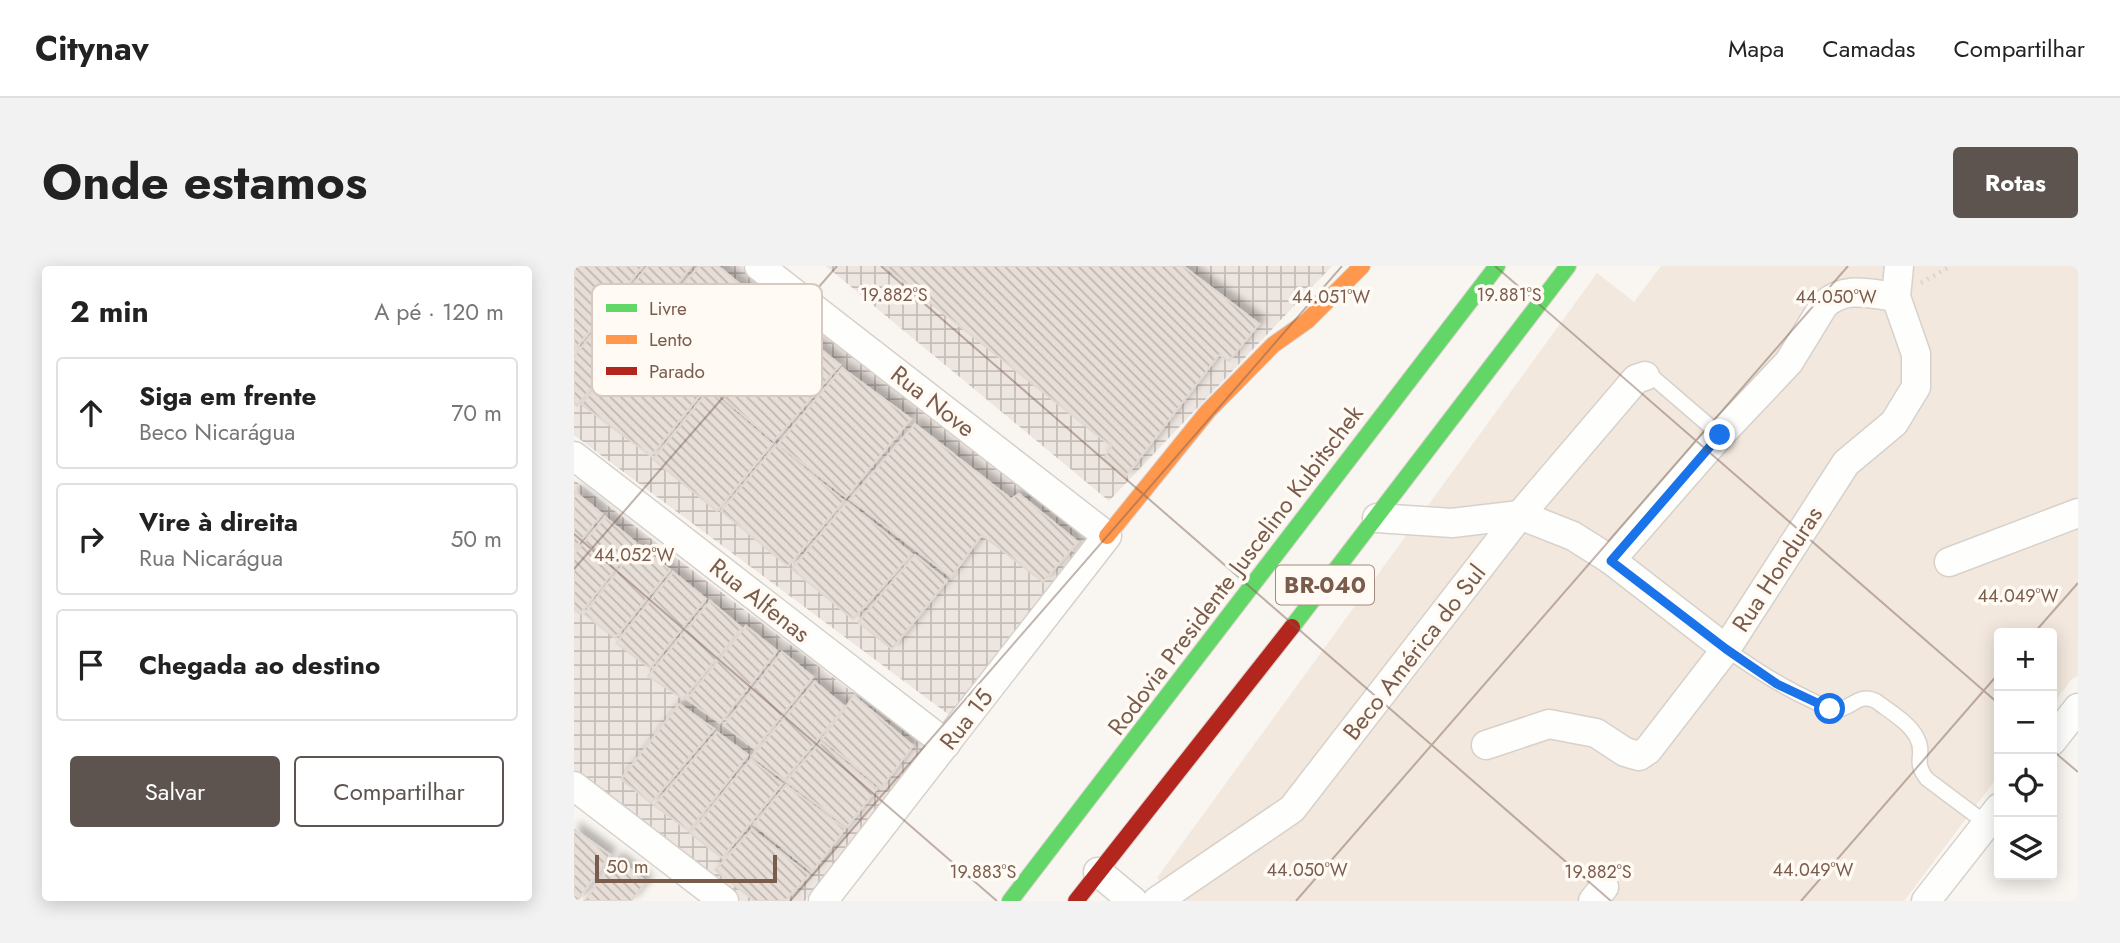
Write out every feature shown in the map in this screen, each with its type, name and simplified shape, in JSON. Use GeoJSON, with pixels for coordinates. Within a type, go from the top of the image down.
{"type":"FeatureCollection","features":[{"type":"Feature","properties":{"kind":"highway"},"geometry":{"type":"LineString","coordinates":[[1107,536],[1208,411],[1273,345],[1307,321],[1362,266]]}},
{"type":"Feature","properties":{"kind":"highway","name":"Rodovia Presidente Juscelino Kubitschek"},"geometry":{"type":"LineString","coordinates":[[1010,901],[1497,266]]}},
{"type":"Feature","properties":{"kind":"highway","name":"BR-040"},"geometry":{"type":"LineString","coordinates":[[1076,901],[1377,518],[1568,266]]}},
{"type":"Feature","properties":{"kind":"street","name":"Rua Nove"},"geometry":{"type":"LineString","coordinates":[[759,266],[782,284]]}},
{"type":"Feature","properties":{"kind":"street","name":"Rua Honduras"},"geometry":{"type":"LineString","coordinates":[[1486,745],[1549,724],[1596,733],[1625,752],[1639,756],[1648,750],[1726,649],[1846,463],[1894,423],[1916,387],[1916,354],[1896,297],[1899,266]]}},
{"type":"Feature","properties":{"kind":"street"},"geometry":{"type":"LineString","coordinates":[[1611,561],[1720,435],[1789,362],[1831,298],[1849,291],[1896,297]]}},
{"type":"Feature","properties":{"kind":"street","name":"Rua Nove"},"geometry":{"type":"LineString","coordinates":[[822,315],[1107,536]]}},
{"type":"Feature","properties":{"kind":"street","name":"Beco América do Sul"},"geometry":{"type":"LineString","coordinates":[[1157,901],[1292,809],[1520,515],[1636,379],[1645,376]]}},
{"type":"Feature","properties":{"kind":"street","name":"Rua Alfenas"},"geometry":{"type":"LineString","coordinates":[[574,456],[946,744]]}},
{"type":"Feature","properties":{"kind":"street"},"geometry":{"type":"LineString","coordinates":[[1949,562],[2078,513]]}},
{"type":"Feature","properties":{"kind":"street"},"geometry":{"type":"LineString","coordinates":[[1377,518],[1452,523],[1520,515],[1573,536],[1611,561],[1726,649]]}},
{"type":"Feature","properties":{"kind":"street","name":"Rua 15"},"geometry":{"type":"LineString","coordinates":[[823,901],[1107,536]]}},
{"type":"Feature","properties":{"kind":"street"},"geometry":{"type":"LineString","coordinates":[[2057,735],[2078,708]]}},
{"type":"Feature","properties":{"kind":"street"},"geometry":{"type":"LineString","coordinates":[[574,786],[724,901]]}},
{"type":"Feature","properties":{"kind":"street"},"geometry":{"type":"LineString","coordinates":[[1926,901],[1993,816]]}},
{"type":"Feature","properties":{"kind":"street"},"geometry":{"type":"LineString","coordinates":[[1098,872],[1133,901]]}},
{"type":"Feature","properties":{"kind":"lane"},"geometry":{"type":"LineString","coordinates":[[1645,376],[1655,379],[1720,435]]}},
{"type":"Feature","properties":{"kind":"lane"},"geometry":{"type":"LineString","coordinates":[[1726,649],[1777,684],[1830,709],[1842,709],[1860,698],[1876,701],[1919,740],[1920,770],[1927,779],[1993,816]]}},
{"type":"Feature","properties":{"kind":"shaded area"},"geometry":{"type":"Polygon","coordinates":[[[574,266],[741,266],[764,284],[592,284],[592,396],[822,396],[822,329],[1093,541],[952,717],[574,435],[574,266]]]}},
{"type":"Feature","properties":{"kind":"shaded area"},"geometry":{"type":"Polygon","coordinates":[[[826,266],[1332,266],[1109,501],[826,266]]]}},
{"type":"Feature","properties":{"kind":"shaded area"},"geometry":{"type":"Polygon","coordinates":[[[1661,266],[2078,266],[2078,676],[2072,679],[2057,698],[2057,628],[1994,628],[1994,782],[1904,901],[1176,901],[1157,878],[1597,273],[1634,302],[1661,266]]]}},
{"type":"Feature","properties":{"kind":"shaded area"},"geometry":{"type":"Polygon","coordinates":[[[574,480],[926,748],[805,901],[737,901],[574,775],[574,480]]]}},
{"type":"Feature","properties":{"kind":"building"},"geometry":{"type":"Polygon","coordinates":[[[574,266],[643,266],[628,284],[592,284],[592,329],[574,351],[574,266]]]}},
{"type":"Feature","properties":{"kind":"building"},"geometry":{"type":"Polygon","coordinates":[[[648,266],[692,266],[677,284],[633,284],[648,266]]]}},
{"type":"Feature","properties":{"kind":"building"},"geometry":{"type":"Polygon","coordinates":[[[699,266],[718,266],[740,284],[683,284],[699,266]]]}},
{"type":"Feature","properties":{"kind":"building"},"geometry":{"type":"Polygon","coordinates":[[[884,266],[1183,266],[1259,324],[1229,361],[1219,355],[1126,476],[1104,459],[1111,446],[884,266]]]}},
{"type":"Feature","properties":{"kind":"building"},"geometry":{"type":"Polygon","coordinates":[[[592,334],[592,388],[577,406],[574,403],[574,356],[592,334]]]}},
{"type":"Feature","properties":{"kind":"building"},"geometry":{"type":"Polygon","coordinates":[[[822,350],[840,365],[822,386],[822,350]]]}},
{"type":"Feature","properties":{"kind":"building"},"geometry":{"type":"Polygon","coordinates":[[[842,368],[911,419],[846,497],[778,444],[818,396],[822,396],[822,392],[842,368]]]}},
{"type":"Feature","properties":{"kind":"building"},"geometry":{"type":"Polygon","coordinates":[[[592,391],[592,396],[700,396],[651,456],[581,404],[592,391]]]}},
{"type":"Feature","properties":{"kind":"building"},"geometry":{"type":"Polygon","coordinates":[[[704,396],[716,396],[772,444],[717,511],[653,459],[704,396]]]}},
{"type":"Feature","properties":{"kind":"building"},"geometry":{"type":"Polygon","coordinates":[[[721,396],[813,396],[774,441],[721,396]]]}},
{"type":"Feature","properties":{"kind":"building"},"geometry":{"type":"Polygon","coordinates":[[[915,424],[1011,499],[1019,494],[1078,542],[1043,582],[982,535],[951,577],[850,499],[915,424]]]}},
{"type":"Feature","properties":{"kind":"building"},"geometry":{"type":"Polygon","coordinates":[[[776,445],[844,501],[788,566],[721,511],[776,445]]]}},
{"type":"Feature","properties":{"kind":"building"},"geometry":{"type":"Polygon","coordinates":[[[574,491],[602,514],[574,549],[574,491]]]}},
{"type":"Feature","properties":{"kind":"building"},"geometry":{"type":"Polygon","coordinates":[[[847,502],[912,554],[853,619],[792,569],[847,502]]]}},
{"type":"Feature","properties":{"kind":"building"},"geometry":{"type":"Polygon","coordinates":[[[605,517],[636,543],[580,614],[574,609],[574,554],[605,517]]]}},
{"type":"Feature","properties":{"kind":"building"},"geometry":{"type":"Polygon","coordinates":[[[638,545],[670,570],[615,638],[584,614],[638,545]]]}},
{"type":"Feature","properties":{"kind":"building"},"geometry":{"type":"Polygon","coordinates":[[[915,555],[947,581],[892,649],[858,622],[915,555]]]}},
{"type":"Feature","properties":{"kind":"building"},"geometry":{"type":"Polygon","coordinates":[[[673,572],[706,599],[650,668],[616,643],[673,572]]]}},
{"type":"Feature","properties":{"kind":"building"},"geometry":{"type":"Polygon","coordinates":[[[710,601],[742,628],[683,699],[648,676],[710,601]]]}},
{"type":"Feature","properties":{"kind":"building"},"geometry":{"type":"Polygon","coordinates":[[[746,626],[777,651],[720,723],[687,699],[746,626]]]}},
{"type":"Feature","properties":{"kind":"building"},"geometry":{"type":"Polygon","coordinates":[[[782,652],[813,677],[755,749],[724,725],[782,652]]]}},
{"type":"Feature","properties":{"kind":"building"},"geometry":{"type":"Polygon","coordinates":[[[815,682],[845,707],[784,780],[752,756],[815,682]]]}},
{"type":"Feature","properties":{"kind":"building"},"geometry":{"type":"Polygon","coordinates":[[[854,696],[913,746],[881,788],[822,739],[854,696]]]}},
{"type":"Feature","properties":{"kind":"building"},"geometry":{"type":"Polygon","coordinates":[[[679,704],[714,729],[651,803],[621,779],[679,704]]]}},
{"type":"Feature","properties":{"kind":"building"},"geometry":{"type":"Polygon","coordinates":[[[717,732],[748,755],[689,831],[654,805],[717,732]]]}},
{"type":"Feature","properties":{"kind":"building"},"geometry":{"type":"Polygon","coordinates":[[[821,742],[877,789],[847,827],[786,781],[821,742]]]}},
{"type":"Feature","properties":{"kind":"building"},"geometry":{"type":"Polygon","coordinates":[[[751,759],[782,784],[722,858],[690,833],[751,759]]]}},
{"type":"Feature","properties":{"kind":"building"},"geometry":{"type":"Polygon","coordinates":[[[786,785],[845,829],[812,872],[754,824],[786,785]]]}},
{"type":"Feature","properties":{"kind":"building"},"geometry":{"type":"Polygon","coordinates":[[[574,829],[610,855],[577,901],[574,901],[574,829]]]}},
{"type":"Feature","properties":{"kind":"building"},"geometry":{"type":"Polygon","coordinates":[[[752,829],[809,875],[785,901],[755,901],[715,870],[752,829]]]}},
{"type":"Feature","properties":{"kind":"building"},"geometry":{"type":"Polygon","coordinates":[[[617,859],[646,882],[631,901],[584,901],[617,859]]]}},
{"type":"Feature","properties":{"kind":"traffic: fast"},"geometry":{"type":"LineString","coordinates":[[1010,901],[1497,266]]}},
{"type":"Feature","properties":{"kind":"traffic: fast"},"geometry":{"type":"LineString","coordinates":[[1292,627],[1568,266]]}},
{"type":"Feature","properties":{"kind":"traffic: slow"},"geometry":{"type":"LineString","coordinates":[[1107,536],[1208,411],[1273,345],[1307,321],[1362,266]]}},
{"type":"Feature","properties":{"kind":"traffic: jam"},"geometry":{"type":"LineString","coordinates":[[1076,901],[1292,627]]}},
{"type":"Feature","properties":{"kind":"route"},"geometry":{"type":"LineString","coordinates":[[1720,435],[1611,561],[1726,649],[1777,684],[1830,709]]}}]}
